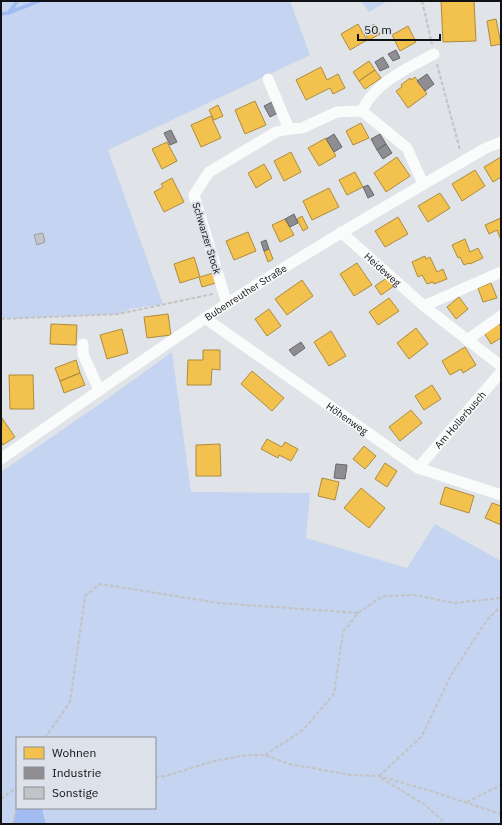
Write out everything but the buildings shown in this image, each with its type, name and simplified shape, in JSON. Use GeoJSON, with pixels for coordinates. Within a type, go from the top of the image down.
{"type":"FeatureCollection","features":[{"type":"Feature","properties":{"kind":"street"},"geometry":{"type":"LineString","coordinates":[[423,184],[407,148],[362,111],[367,100],[396,74],[434,54]]}},
{"type":"Feature","properties":{"kind":"street"},"geometry":{"type":"LineString","coordinates":[[268,79],[289,129]]}},
{"type":"Feature","properties":{"kind":"street","name":"Schwarzer Stock"},"geometry":{"type":"LineString","coordinates":[[227,304],[194,195],[209,172],[276,132],[302,128],[337,112],[362,111]]}},
{"type":"Feature","properties":{"kind":"street","name":"Bubenreuther Straße"},"geometry":{"type":"LineString","coordinates":[[1,459],[99,390],[227,304],[341,232],[486,148],[501,142]]}},
{"type":"Feature","properties":{"kind":"street","name":"Heideweg"},"geometry":{"type":"LineString","coordinates":[[341,232],[424,306],[501,366]]}},
{"type":"Feature","properties":{"kind":"street"},"geometry":{"type":"LineString","coordinates":[[424,306],[501,272]]}},
{"type":"Feature","properties":{"kind":"street"},"geometry":{"type":"LineString","coordinates":[[467,340],[501,316]]}},
{"type":"Feature","properties":{"kind":"street","name":"Höhenweg"},"geometry":{"type":"LineString","coordinates":[[205,318],[418,468],[501,496]]}},
{"type":"Feature","properties":{"kind":"street"},"geometry":{"type":"LineString","coordinates":[[83,344],[83,354],[99,390]]}},
{"type":"Feature","properties":{"kind":"street","name":"Am Hollerbusch"},"geometry":{"type":"LineString","coordinates":[[418,468],[501,372]]}},
{"type":"Feature","properties":{"kind":"path"},"geometry":{"type":"LineString","coordinates":[[422,1],[434,54],[463,161]]}},
{"type":"Feature","properties":{"kind":"path"},"geometry":{"type":"LineString","coordinates":[[1,319],[118,314],[224,292]]}},
{"type":"Feature","properties":{"kind":"path"},"geometry":{"type":"LineString","coordinates":[[46,737],[70,702],[85,596],[100,584],[219,603],[358,613]]}},
{"type":"Feature","properties":{"kind":"path"},"geometry":{"type":"LineString","coordinates":[[265,755],[303,730],[334,694],[343,632],[358,613],[383,596],[415,595],[454,603],[501,598]]}},
{"type":"Feature","properties":{"kind":"path"},"geometry":{"type":"LineString","coordinates":[[379,776],[422,736],[451,675],[487,620],[501,606]]}},
{"type":"Feature","properties":{"kind":"path"},"geometry":{"type":"LineString","coordinates":[[156,776],[166,776],[214,761],[248,755],[265,755],[289,764],[351,775],[379,776],[501,814]]}},
{"type":"Feature","properties":{"kind":"path"},"geometry":{"type":"LineString","coordinates":[[379,776],[424,804],[446,824]]}},
{"type":"Feature","properties":{"kind":"path"},"geometry":{"type":"LineString","coordinates":[[466,803],[501,785]]}},
{"type":"Feature","properties":{"kind":"path"},"geometry":{"type":"LineString","coordinates":[[1,799],[16,788]]}},
{"type":"Feature","properties":{"kind":"path"},"geometry":{"type":"LineString","coordinates":[[13,824],[16,809]]}},
{"type":"Feature","properties":{"kind":"shaded area"},"geometry":{"type":"Polygon","coordinates":[[[1,1],[290,1],[310,55],[108,150],[163,304],[130,309],[118,314],[1,319],[1,1]]]}},
{"type":"Feature","properties":{"kind":"shaded area"},"geometry":{"type":"Polygon","coordinates":[[[361,1],[388,1],[369,12],[361,1]]]}},
{"type":"Feature","properties":{"kind":"shaded area"},"geometry":{"type":"Polygon","coordinates":[[[172,352],[191,492],[310,493],[306,538],[407,568],[435,524],[501,561],[501,824],[46,824],[42,809],[156,809],[156,737],[16,737],[16,809],[13,824],[1,824],[1,472],[172,352]]]}},
{"type":"Feature","properties":{"kind":"water"},"geometry":{"type":"Polygon","coordinates":[[[16,809],[42,809],[46,824],[13,824],[16,809]]]}},
{"type":"Feature","properties":{"kind":"waterway"},"geometry":{"type":"LineString","coordinates":[[1,14],[8,13],[18,1]]}},
{"type":"Feature","properties":{"kind":"waterway"},"geometry":{"type":"LineString","coordinates":[[8,13],[39,1]]}}]}
